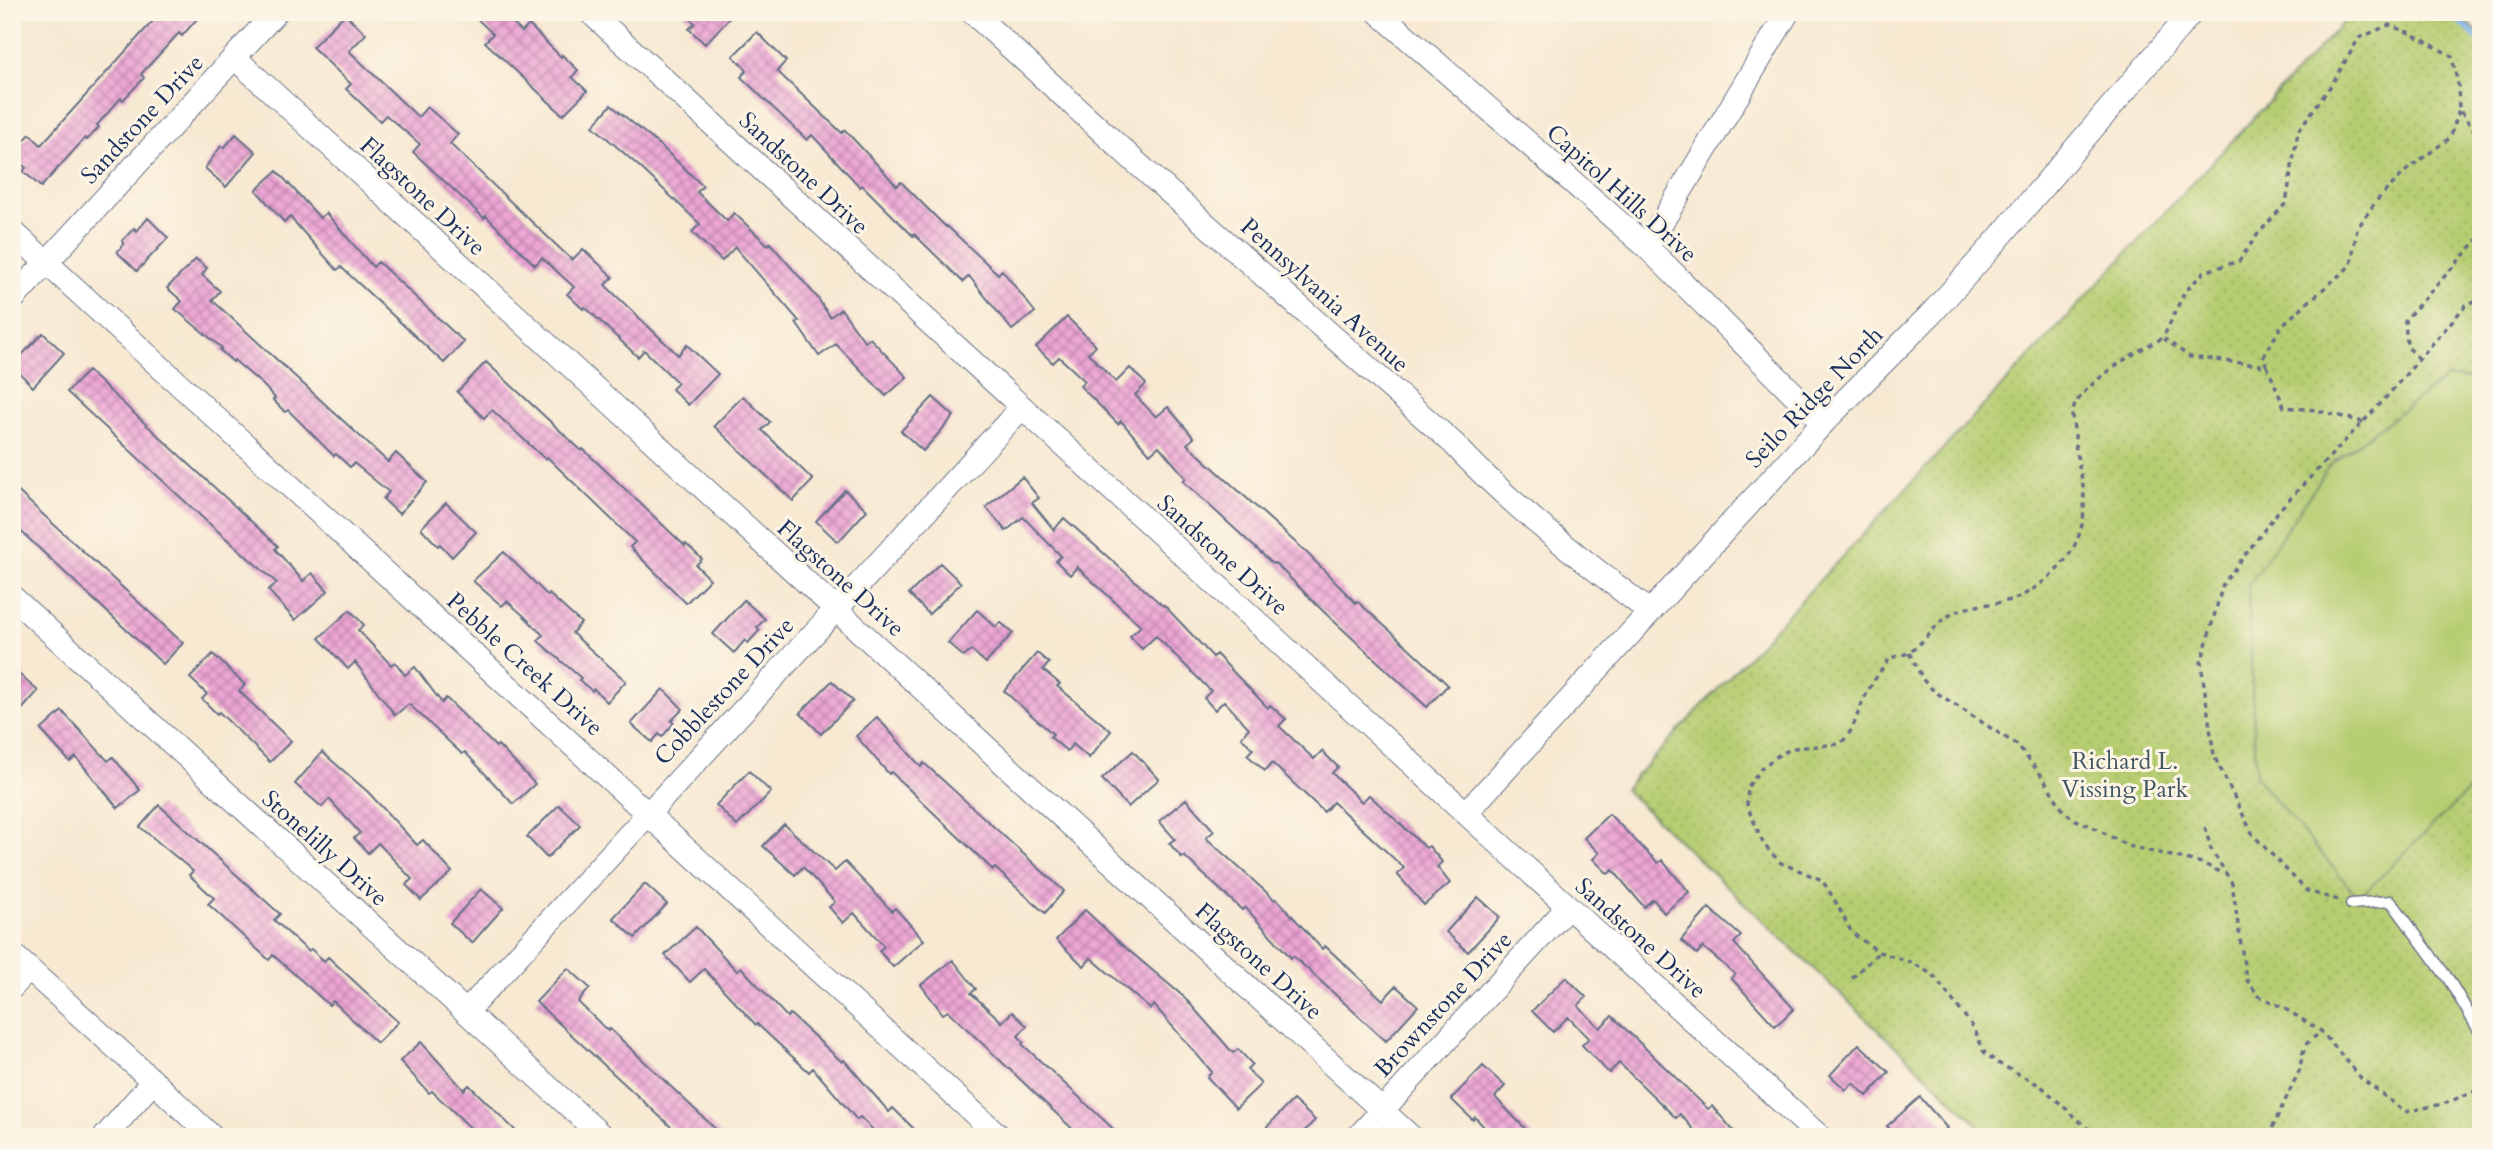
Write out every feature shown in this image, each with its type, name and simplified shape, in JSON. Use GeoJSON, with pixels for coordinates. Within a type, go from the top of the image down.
{"type":"FeatureCollection","features":[{"type":"Feature","properties":{"kind":"street","name":"Sandstone Drive"},"geometry":{"type":"LineString","coordinates":[[46,261],[276,12]]}},
{"type":"Feature","properties":{"kind":"street","name":"Sandstone Drive"},"geometry":{"type":"LineString","coordinates":[[590,12],[1820,1137]]}},
{"type":"Feature","properties":{"kind":"street","name":"Pennsylvania Avenue"},"geometry":{"type":"LineString","coordinates":[[972,12],[1140,166],[1453,443],[1478,471],[1648,611]]}},
{"type":"Feature","properties":{"kind":"street","name":"Capitol Hills Drive"},"geometry":{"type":"LineString","coordinates":[[1378,12],[1647,247],[1823,423]]}},
{"type":"Feature","properties":{"kind":"street"},"geometry":{"type":"LineString","coordinates":[[1647,247],[1788,12]]}},
{"type":"Feature","properties":{"kind":"street","name":"Seilo Ridge North"},"geometry":{"type":"LineString","coordinates":[[1466,813],[1648,611],[1823,423],[1931,314],[2192,12]]}},
{"type":"Feature","properties":{"kind":"street","name":"Flagstone Drive"},"geometry":{"type":"LineString","coordinates":[[235,58],[1411,1137]]}},
{"type":"Feature","properties":{"kind":"street","name":"Pebble Creek Drive"},"geometry":{"type":"LineString","coordinates":[[12,231],[1000,1137]]}},
{"type":"Feature","properties":{"kind":"street"},"geometry":{"type":"LineString","coordinates":[[12,299],[46,261]]}},
{"type":"Feature","properties":{"kind":"street","name":"Cobblestone Drive"},"geometry":{"type":"LineString","coordinates":[[466,1012],[1022,407]]}},
{"type":"Feature","properties":{"kind":"street","name":"Stonelilly Drive"},"geometry":{"type":"LineString","coordinates":[[12,597],[603,1137]]}},
{"type":"Feature","properties":{"kind":"street","name":"Brownstone Drive"},"geometry":{"type":"LineString","coordinates":[[1358,1137],[1568,907]]}},
{"type":"Feature","properties":{"kind":"street"},"geometry":{"type":"LineString","coordinates":[[12,987],[21,962],[212,1137]]}},
{"type":"Feature","properties":{"kind":"street"},"geometry":{"type":"LineString","coordinates":[[106,1137],[153,1081]]}},
{"type":"Feature","properties":{"kind":"lane"},"geometry":{"type":"LineString","coordinates":[[2351,904],[2391,901],[2449,980],[2481,1034]]}},
{"type":"Feature","properties":{"kind":"path"},"geometry":{"type":"LineString","coordinates":[[2097,1137],[2041,1086],[1996,1062],[1984,1052],[1974,1028],[1933,975],[1913,963],[1879,952],[1852,933],[1822,880],[1781,863],[1764,845],[1747,806],[1748,787],[1761,768],[1780,754],[1794,748],[1840,744],[1852,732],[1872,683],[1890,658],[1909,653],[1938,624],[1953,614],[2023,595],[2058,570],[2073,551],[2082,528],[2084,499],[2071,413],[2078,399],[2093,382],[2163,338],[2184,293],[2204,272],[2239,261],[2258,234],[2286,203],[2298,131],[2332,84],[2359,38],[2389,25],[2452,56],[2458,85],[2459,109],[2450,138],[2409,168],[2376,201],[2357,229],[2351,265],[2281,326],[2263,358],[2284,407],[2316,410],[2362,422]]}},
{"type":"Feature","properties":{"kind":"path"},"geometry":{"type":"LineString","coordinates":[[2459,109],[2473,129],[2481,130]]}},
{"type":"Feature","properties":{"kind":"path"},"geometry":{"type":"LineString","coordinates":[[2419,359],[2407,346],[2405,320],[2481,236]]}},
{"type":"Feature","properties":{"kind":"path"},"geometry":{"type":"LineString","coordinates":[[2351,904],[2307,891],[2253,835],[2214,755],[2201,663],[2223,584],[2280,509],[2466,305],[2481,298]]}},
{"type":"Feature","properties":{"kind":"path"},"geometry":{"type":"LineString","coordinates":[[2163,338],[2190,357],[2267,366]]}},
{"type":"Feature","properties":{"kind":"path"},"geometry":{"type":"LineString","coordinates":[[1909,653],[1924,681],[1934,691],[2017,745],[2042,776],[2063,810],[2073,818],[2128,846],[2202,863],[2225,874]]}},
{"type":"Feature","properties":{"kind":"path"},"geometry":{"type":"LineString","coordinates":[[2205,827],[2211,849],[2231,883],[2246,979],[2259,996],[2321,1031],[2361,1078],[2405,1112],[2443,1104],[2481,1089]]}},
{"type":"Feature","properties":{"kind":"path"},"geometry":{"type":"LineString","coordinates":[[1852,978],[1879,952]]}},
{"type":"Feature","properties":{"kind":"path"},"geometry":{"type":"LineString","coordinates":[[2267,1137],[2301,1069],[2302,1055],[2307,1043],[2321,1031]]}},
{"type":"Feature","properties":{"kind":"green space","name":"Richard L. Vissing Park"},"geometry":{"type":"Polygon","coordinates":[[[2353,12],[2456,12],[2481,35],[2481,1137],[1991,1137],[1624,789],[2353,12]]]}},
{"type":"Feature","properties":{"kind":"green space"},"geometry":{"type":"Polygon","coordinates":[[[2446,378],[2481,378],[2481,778],[2359,898],[2256,777],[2248,586],[2331,464],[2446,378]]]}},
{"type":"Feature","properties":{"kind":"building"},"geometry":{"type":"Polygon","coordinates":[[[161,12],[203,12],[182,36],[179,33],[141,74],[144,78],[123,100],[121,98],[97,125],[99,127],[87,140],[85,138],[41,187],[23,171],[26,168],[12,154],[30,134],[41,145],[161,12]]]}},
{"type":"Feature","properties":{"kind":"building"},"geometry":{"type":"Polygon","coordinates":[[[470,12],[501,12],[522,32],[529,25],[578,70],[572,77],[587,91],[563,115],[485,42],[493,34],[470,12]]]}},
{"type":"Feature","properties":{"kind":"building"},"geometry":{"type":"Polygon","coordinates":[[[683,12],[735,12],[705,44],[689,29],[695,23],[683,12]]]}},
{"type":"Feature","properties":{"kind":"building"},"geometry":{"type":"Polygon","coordinates":[[[345,14],[366,34],[349,51],[418,117],[427,107],[458,134],[450,144],[572,260],[583,249],[613,277],[605,285],[678,355],[687,345],[718,374],[688,405],[672,389],[678,383],[644,350],[638,357],[585,307],[583,309],[567,294],[574,287],[542,258],[535,265],[486,216],[484,218],[413,152],[420,144],[386,115],[380,121],[346,89],[351,84],[312,47],[345,14]]]}},
{"type":"Feature","properties":{"kind":"building"},"geometry":{"type":"Polygon","coordinates":[[[757,32],[786,61],[777,71],[842,133],[845,130],[897,186],[901,182],[998,274],[1002,270],[1035,312],[1012,330],[969,276],[963,282],[862,185],[860,187],[812,135],[807,140],[741,77],[747,70],[733,56],[757,32]]]}},
{"type":"Feature","properties":{"kind":"building"},"geometry":{"type":"Polygon","coordinates":[[[611,105],[703,186],[697,192],[727,221],[734,213],[768,245],[770,243],[817,297],[830,317],[841,309],[865,342],[870,338],[907,377],[886,396],[836,344],[819,356],[796,323],[799,321],[735,247],[722,261],[692,232],[700,224],[593,126],[611,105]]]}},
{"type":"Feature","properties":{"kind":"building"},"geometry":{"type":"Polygon","coordinates":[[[236,134],[256,152],[226,187],[205,168],[221,146],[224,148],[236,134]]]}},
{"type":"Feature","properties":{"kind":"building"},"geometry":{"type":"Polygon","coordinates":[[[277,171],[320,218],[326,213],[373,267],[378,262],[464,342],[444,363],[341,267],[337,270],[290,217],[284,222],[256,190],[277,171]]]}},
{"type":"Feature","properties":{"kind":"building"},"geometry":{"type":"Polygon","coordinates":[[[148,218],[168,238],[137,271],[117,252],[124,244],[122,241],[134,228],[137,231],[148,218]]]}},
{"type":"Feature","properties":{"kind":"building"},"geometry":{"type":"Polygon","coordinates":[[[196,259],[207,268],[202,275],[220,291],[212,300],[388,462],[396,453],[427,482],[399,514],[383,499],[389,492],[354,463],[350,467],[336,454],[334,456],[288,410],[285,412],[273,400],[275,398],[263,385],[234,360],[233,362],[220,350],[222,348],[175,309],[182,301],[167,288],[196,259]]]}},
{"type":"Feature","properties":{"kind":"building"},"geometry":{"type":"Polygon","coordinates":[[[1067,317],[1096,346],[1088,353],[1116,382],[1130,368],[1146,384],[1135,395],[1156,417],[1168,407],[1194,438],[1187,444],[1307,553],[1356,603],[1357,601],[1448,685],[1427,707],[1275,563],[1183,481],[1186,478],[1159,446],[1150,454],[1121,421],[1118,424],[1080,386],[1085,381],[1059,357],[1053,363],[1036,347],[1067,317]]]}},
{"type":"Feature","properties":{"kind":"building"},"geometry":{"type":"Polygon","coordinates":[[[43,333],[64,353],[33,387],[12,365],[43,333]]]}},
{"type":"Feature","properties":{"kind":"building"},"geometry":{"type":"Polygon","coordinates":[[[486,362],[702,559],[696,565],[710,579],[686,603],[630,547],[635,542],[547,457],[545,459],[492,410],[484,418],[457,392],[486,362]]]}},
{"type":"Feature","properties":{"kind":"building"},"geometry":{"type":"Polygon","coordinates":[[[88,371],[278,546],[275,549],[303,581],[312,573],[328,591],[295,620],[268,590],[277,583],[67,392],[88,371]]]}},
{"type":"Feature","properties":{"kind":"building"},"geometry":{"type":"Polygon","coordinates":[[[743,396],[770,422],[762,430],[813,480],[793,501],[714,426],[743,396]]]}},
{"type":"Feature","properties":{"kind":"building"},"geometry":{"type":"Polygon","coordinates":[[[933,397],[954,416],[923,451],[901,431],[933,397]]]}},
{"type":"Feature","properties":{"kind":"building"},"geometry":{"type":"Polygon","coordinates":[[[1022,477],[1039,498],[1032,503],[1054,530],[1064,518],[1164,605],[1213,657],[1216,654],[1268,708],[1270,705],[1286,719],[1279,726],[1314,759],[1322,751],[1338,767],[1332,773],[1362,802],[1369,795],[1426,848],[1429,846],[1442,862],[1437,867],[1450,883],[1424,905],[1397,874],[1404,868],[1333,802],[1324,812],[1272,763],[1265,771],[1247,755],[1253,749],[1241,737],[1249,728],[1224,701],[1215,710],[1204,698],[1211,691],[1156,636],[1142,649],[1130,636],[1141,626],[1077,567],[1070,575],[1056,561],[1061,556],[1023,517],[1006,531],[986,507],[1022,477]]]}},
{"type":"Feature","properties":{"kind":"building"},"geometry":{"type":"Polygon","coordinates":[[[12,486],[183,643],[163,664],[12,523],[12,486]]]}},
{"type":"Feature","properties":{"kind":"building"},"geometry":{"type":"Polygon","coordinates":[[[845,490],[867,510],[838,542],[816,521],[845,490]]]}},
{"type":"Feature","properties":{"kind":"building"},"geometry":{"type":"Polygon","coordinates":[[[446,503],[476,532],[452,557],[421,528],[446,503]]]}},
{"type":"Feature","properties":{"kind":"building"},"geometry":{"type":"Polygon","coordinates":[[[504,552],[548,596],[549,594],[581,623],[572,633],[626,681],[607,702],[538,641],[543,635],[524,616],[507,601],[502,606],[473,581],[504,552]]]}},
{"type":"Feature","properties":{"kind":"building"},"geometry":{"type":"Polygon","coordinates":[[[940,563],[961,583],[929,614],[909,594],[940,563]]]}},
{"type":"Feature","properties":{"kind":"building"},"geometry":{"type":"Polygon","coordinates":[[[744,600],[765,619],[757,627],[760,630],[748,643],[745,640],[734,653],[713,634],[744,600]]]}},
{"type":"Feature","properties":{"kind":"building"},"geometry":{"type":"Polygon","coordinates":[[[350,610],[364,625],[358,630],[391,665],[395,662],[405,675],[415,667],[442,703],[446,698],[496,747],[498,745],[535,784],[513,804],[465,752],[462,754],[409,704],[395,715],[355,662],[348,669],[319,638],[350,610]]]}},
{"type":"Feature","properties":{"kind":"building"},"geometry":{"type":"Polygon","coordinates":[[[977,610],[996,627],[1000,622],[1013,633],[986,663],[971,650],[964,657],[948,643],[977,610]]]}},
{"type":"Feature","properties":{"kind":"building"},"geometry":{"type":"Polygon","coordinates":[[[1037,653],[1049,663],[1043,670],[1060,684],[1057,686],[1111,731],[1089,758],[1073,744],[1067,751],[1050,737],[1053,734],[1004,691],[1037,653]]]}},
{"type":"Feature","properties":{"kind":"building"},"geometry":{"type":"Polygon","coordinates":[[[213,654],[245,685],[239,691],[291,741],[270,762],[202,699],[207,694],[190,678],[213,654]]]}},
{"type":"Feature","properties":{"kind":"building"},"geometry":{"type":"Polygon","coordinates":[[[12,668],[38,691],[12,721],[12,668]]]}},
{"type":"Feature","properties":{"kind":"building"},"geometry":{"type":"Polygon","coordinates":[[[832,681],[853,701],[821,734],[800,713],[832,681]]]}},
{"type":"Feature","properties":{"kind":"building"},"geometry":{"type":"Polygon","coordinates":[[[663,689],[683,709],[671,721],[674,723],[662,737],[659,734],[652,742],[631,724],[663,689]]]}},
{"type":"Feature","properties":{"kind":"building"},"geometry":{"type":"Polygon","coordinates":[[[62,711],[108,761],[113,757],[140,790],[118,808],[76,757],[70,762],[41,730],[62,711]]]}},
{"type":"Feature","properties":{"kind":"building"},"geometry":{"type":"Polygon","coordinates":[[[877,717],[921,767],[924,763],[1064,891],[1045,913],[995,868],[993,870],[891,772],[889,774],[856,736],[877,717]]]}},
{"type":"Feature","properties":{"kind":"building"},"geometry":{"type":"Polygon","coordinates":[[[1133,751],[1159,779],[1128,807],[1102,779],[1133,751]]]}},
{"type":"Feature","properties":{"kind":"building"},"geometry":{"type":"Polygon","coordinates":[[[322,752],[368,792],[417,845],[423,840],[452,872],[421,900],[406,885],[412,879],[378,843],[368,853],[354,838],[360,833],[329,799],[322,807],[295,784],[322,752]]]}},
{"type":"Feature","properties":{"kind":"building"},"geometry":{"type":"Polygon","coordinates":[[[749,771],[771,792],[737,826],[716,805],[749,771]]]}},
{"type":"Feature","properties":{"kind":"building"},"geometry":{"type":"Polygon","coordinates":[[[1186,799],[1214,831],[1206,838],[1277,899],[1322,949],[1325,946],[1383,1000],[1396,986],[1418,1006],[1386,1041],[1293,956],[1291,958],[1245,907],[1242,910],[1184,856],[1182,858],[1169,843],[1175,839],[1159,821],[1186,799]]]}},
{"type":"Feature","properties":{"kind":"building"},"geometry":{"type":"Polygon","coordinates":[[[159,805],[280,914],[274,920],[308,951],[311,949],[324,961],[328,957],[398,1022],[377,1043],[333,1001],[329,1005],[273,955],[269,960],[208,904],[214,898],[189,875],[193,871],[140,827],[159,805]]]}},
{"type":"Feature","properties":{"kind":"building"},"geometry":{"type":"Polygon","coordinates":[[[559,805],[580,825],[547,858],[527,837],[559,805]]]}},
{"type":"Feature","properties":{"kind":"building"},"geometry":{"type":"Polygon","coordinates":[[[1609,814],[1658,863],[1662,860],[1689,892],[1664,913],[1653,899],[1644,907],[1613,870],[1608,874],[1593,859],[1599,853],[1584,838],[1609,814]]]}},
{"type":"Feature","properties":{"kind":"building"},"geometry":{"type":"Polygon","coordinates":[[[784,824],[835,871],[845,862],[892,911],[895,908],[924,940],[893,967],[879,951],[884,946],[854,913],[843,923],[829,907],[835,902],[803,867],[795,875],[763,846],[784,824]]]}},
{"type":"Feature","properties":{"kind":"building"},"geometry":{"type":"Polygon","coordinates":[[[645,884],[667,904],[635,938],[613,918],[645,884]]]}},
{"type":"Feature","properties":{"kind":"building"},"geometry":{"type":"Polygon","coordinates":[[[481,889],[503,908],[472,943],[450,923],[481,889]]]}},
{"type":"Feature","properties":{"kind":"building"},"geometry":{"type":"Polygon","coordinates":[[[1478,897],[1500,917],[1468,952],[1446,932],[1478,897]]]}},
{"type":"Feature","properties":{"kind":"building"},"geometry":{"type":"Polygon","coordinates":[[[1709,908],[1741,936],[1734,943],[1794,1009],[1775,1026],[1731,978],[1735,974],[1703,947],[1697,954],[1681,940],[1709,908]]]}},
{"type":"Feature","properties":{"kind":"building"},"geometry":{"type":"Polygon","coordinates":[[[1085,910],[1184,997],[1233,1053],[1238,1049],[1252,1064],[1247,1069],[1261,1084],[1236,1108],[1207,1077],[1212,1072],[1154,1005],[1150,1009],[1091,958],[1084,966],[1056,940],[1085,910]]]}},
{"type":"Feature","properties":{"kind":"building"},"geometry":{"type":"Polygon","coordinates":[[[696,927],[737,971],[741,967],[787,1017],[790,1014],[842,1062],[844,1060],[889,1112],[893,1108],[922,1137],[880,1137],[860,1117],[857,1120],[813,1068],[809,1072],[756,1025],[704,969],[690,982],[665,955],[696,927]]]}},
{"type":"Feature","properties":{"kind":"building"},"geometry":{"type":"Polygon","coordinates":[[[953,960],[976,989],[971,993],[1002,1022],[1012,1012],[1027,1026],[1018,1036],[1024,1042],[1022,1044],[1122,1137],[1081,1137],[948,1011],[943,1014],[921,985],[953,960]]]}},
{"type":"Feature","properties":{"kind":"building"},"geometry":{"type":"Polygon","coordinates":[[[568,968],[590,988],[578,1002],[724,1137],[682,1137],[536,1002],[568,968]]]}},
{"type":"Feature","properties":{"kind":"building"},"geometry":{"type":"Polygon","coordinates":[[[1566,977],[1586,997],[1578,1006],[1600,1028],[1612,1016],[1708,1109],[1712,1106],[1739,1137],[1700,1137],[1680,1114],[1676,1118],[1619,1063],[1609,1073],[1582,1045],[1589,1038],[1568,1017],[1553,1032],[1532,1011],[1566,977]]]}},
{"type":"Feature","properties":{"kind":"building"},"geometry":{"type":"Polygon","coordinates":[[[421,1042],[464,1090],[469,1085],[522,1137],[480,1137],[432,1091],[429,1093],[400,1061],[421,1042]]]}},
{"type":"Feature","properties":{"kind":"building"},"geometry":{"type":"Polygon","coordinates":[[[1859,1044],[1889,1072],[1867,1096],[1853,1083],[1846,1090],[1830,1075],[1859,1044]]]}},
{"type":"Feature","properties":{"kind":"building"},"geometry":{"type":"Polygon","coordinates":[[[1483,1066],[1505,1086],[1495,1097],[1533,1137],[1493,1137],[1475,1117],[1473,1120],[1451,1099],[1483,1066]]]}},
{"type":"Feature","properties":{"kind":"building"},"geometry":{"type":"Polygon","coordinates":[[[1920,1097],[1947,1128],[1936,1137],[1896,1137],[1887,1126],[1920,1097]]]}},
{"type":"Feature","properties":{"kind":"building"},"geometry":{"type":"Polygon","coordinates":[[[1293,1100],[1315,1120],[1299,1137],[1257,1137],[1293,1100]]]}},
{"type":"Feature","properties":{"kind":"waterway"},"geometry":{"type":"LineString","coordinates":[[2450,12],[2481,41]]}}]}
